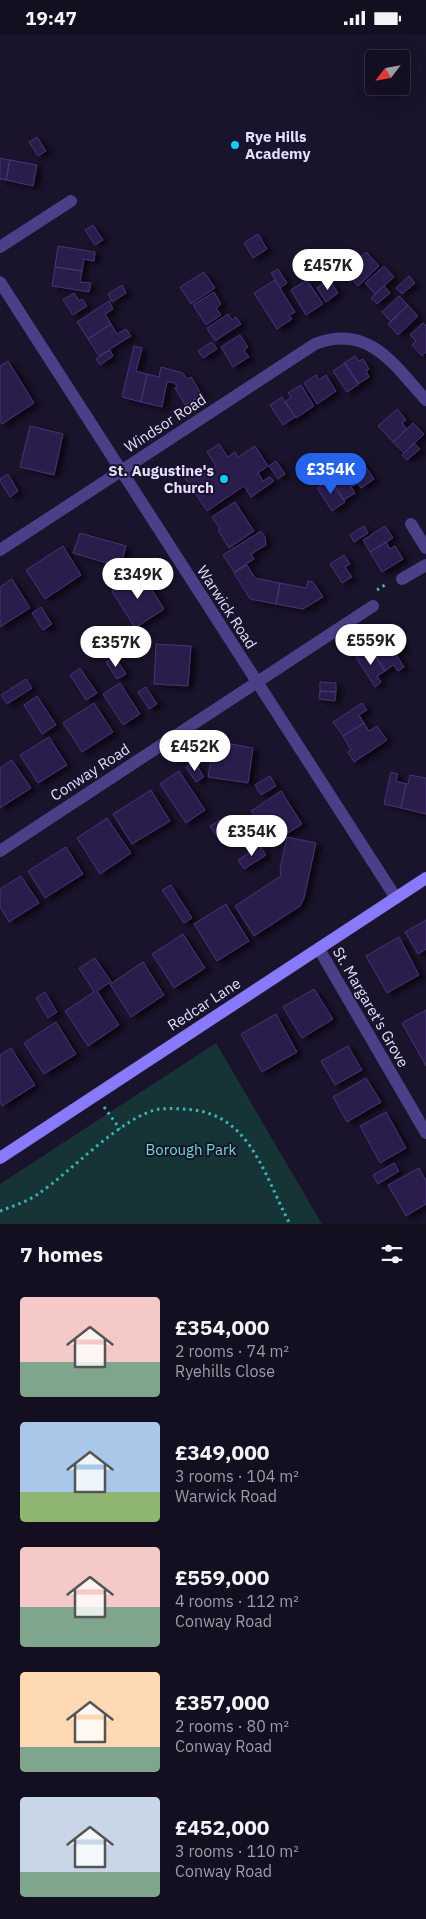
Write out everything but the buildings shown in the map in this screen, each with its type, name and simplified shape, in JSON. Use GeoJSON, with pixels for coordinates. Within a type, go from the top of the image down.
{"type":"FeatureCollection","features":[{"type":"Feature","properties":{"kind":"main road","name":"Redcar Lane"},"geometry":{"type":"LineString","coordinates":[[0,1158],[426,878]]}},
{"type":"Feature","properties":{"kind":"street"},"geometry":{"type":"LineString","coordinates":[[0,247],[71,201]]}},
{"type":"Feature","properties":{"kind":"street","name":"Warwick Road"},"geometry":{"type":"LineString","coordinates":[[0,282],[396,898]]}},
{"type":"Feature","properties":{"kind":"street","name":"Windsor Road"},"geometry":{"type":"LineString","coordinates":[[0,550],[315,344],[329,339],[346,338],[360,341],[384,356],[426,400]]}},
{"type":"Feature","properties":{"kind":"street"},"geometry":{"type":"LineString","coordinates":[[412,524],[426,548]]}},
{"type":"Feature","properties":{"kind":"street"},"geometry":{"type":"LineString","coordinates":[[402,579],[426,565]]}},
{"type":"Feature","properties":{"kind":"street","name":"Conway Road"},"geometry":{"type":"LineString","coordinates":[[0,851],[374,606]]}},
{"type":"Feature","properties":{"kind":"street","name":"St. Margaret's Grove"},"geometry":{"type":"LineString","coordinates":[[319,949],[426,1133]]}},
{"type":"Feature","properties":{"kind":"path"},"geometry":{"type":"LineString","coordinates":[[374,606],[367,596],[392,581],[402,579]]}},
{"type":"Feature","properties":{"kind":"path"},"geometry":{"type":"LineString","coordinates":[[96,1095],[120,1129]]}},
{"type":"Feature","properties":{"kind":"path"},"geometry":{"type":"LineString","coordinates":[[0,1211],[31,1199],[120,1129],[142,1116],[161,1109],[197,1111],[222,1119],[233,1126],[250,1145],[273,1186],[290,1224]]}},
{"type":"Feature","properties":{"kind":"green space","name":"Borough Park"},"geometry":{"type":"Polygon","coordinates":[[[216,1043],[322,1224],[0,1224],[0,1184],[216,1043]]]}},
{"type":"Feature","properties":{"kind":"place","name":"Rye Hills Academy"},"geometry":{"type":"Point","coordinates":[235,145]}},
{"type":"Feature","properties":{"kind":"place","name":"St. Augustine's Church"},"geometry":{"type":"Point","coordinates":[224,479]}}]}
